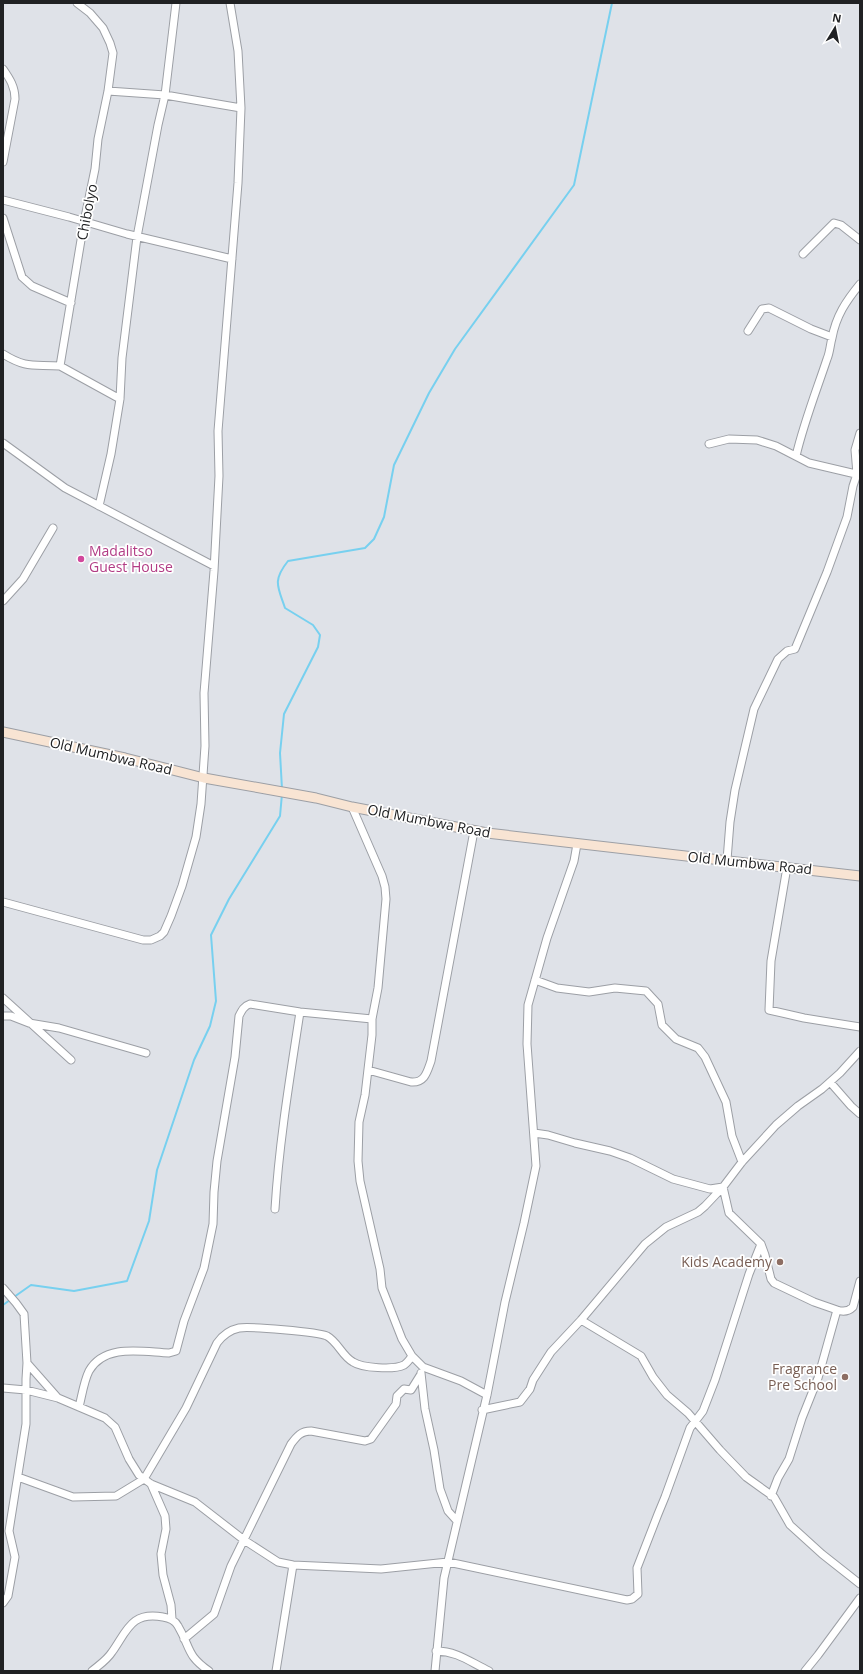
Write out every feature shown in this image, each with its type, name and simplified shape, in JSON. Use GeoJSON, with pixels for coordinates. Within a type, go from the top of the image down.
{"type":"FeatureCollection","features":[{"type":"Feature","properties":{"kind":"main road","name":"Old Mumbwa Road"},"geometry":{"type":"LineString","coordinates":[[3,732],[125,758],[204,778],[316,798],[352,807],[474,831],[860,876]]}},
{"type":"Feature","properties":{"kind":"street","name":"Chibolyo"},"geometry":{"type":"LineString","coordinates":[[60,366],[84,222],[96,169],[98,139],[108,91],[113,53],[103,28],[90,13],[77,3]]}},
{"type":"Feature","properties":{"kind":"street"},"geometry":{"type":"LineString","coordinates":[[99,506],[111,454],[120,399],[122,358],[138,237],[158,124],[165,95],[176,3]]}},
{"type":"Feature","properties":{"kind":"street"},"geometry":{"type":"LineString","coordinates":[[3,902],[142,940],[151,940],[160,936],[164,932],[171,916],[182,886],[196,837],[204,778],[204,693],[214,566],[218,476],[218,431],[238,183],[241,108],[238,51],[230,3]]}},
{"type":"Feature","properties":{"kind":"street"},"geometry":{"type":"LineString","coordinates":[[3,69],[11,80],[15,91],[15,99],[3,162]]}},
{"type":"Feature","properties":{"kind":"street"},"geometry":{"type":"LineString","coordinates":[[108,91],[165,95],[241,108]]}},
{"type":"Feature","properties":{"kind":"street"},"geometry":{"type":"LineString","coordinates":[[3,200],[138,237],[232,260]]}},
{"type":"Feature","properties":{"kind":"street"},"geometry":{"type":"LineString","coordinates":[[3,218],[22,277],[32,286],[71,303]]}},
{"type":"Feature","properties":{"kind":"street"},"geometry":{"type":"LineString","coordinates":[[804,254],[834,223],[840,225],[860,240]]}},
{"type":"Feature","properties":{"kind":"street"},"geometry":{"type":"LineString","coordinates":[[796,456],[802,431],[828,357],[839,313],[846,301],[860,284]]}},
{"type":"Feature","properties":{"kind":"street"},"geometry":{"type":"LineString","coordinates":[[748,331],[762,309],[769,308],[811,329],[832,337]]}},
{"type":"Feature","properties":{"kind":"street"},"geometry":{"type":"LineString","coordinates":[[3,354],[26,365],[60,366],[120,399]]}},
{"type":"Feature","properties":{"kind":"street"},"geometry":{"type":"LineString","coordinates":[[727,860],[730,822],[735,790],[754,709],[778,659],[787,651],[796,649],[827,572],[847,517],[853,486],[858,475],[855,450],[860,433]]}},
{"type":"Feature","properties":{"kind":"street"},"geometry":{"type":"LineString","coordinates":[[709,444],[729,439],[757,440],[776,446],[809,463],[852,472],[858,475]]}},
{"type":"Feature","properties":{"kind":"street"},"geometry":{"type":"LineString","coordinates":[[3,443],[66,488],[214,566]]}},
{"type":"Feature","properties":{"kind":"street"},"geometry":{"type":"LineString","coordinates":[[3,601],[23,579],[53,528]]}},
{"type":"Feature","properties":{"kind":"street"},"geometry":{"type":"LineString","coordinates":[[352,807],[386,887],[385,922],[378,988],[372,1019],[372,1035],[365,1095],[358,1128],[360,1181],[380,1269],[382,1288],[402,1339],[422,1371],[425,1409],[442,1495],[448,1511],[458,1521]]}},
{"type":"Feature","properties":{"kind":"street"},"geometry":{"type":"LineString","coordinates":[[368,1070],[411,1082],[422,1080],[427,1073],[431,1061],[474,831]]}},
{"type":"Feature","properties":{"kind":"street"},"geometry":{"type":"LineString","coordinates":[[434,1671],[444,1578],[482,1410],[487,1395],[505,1302],[536,1166],[527,1044],[528,1005],[547,938],[574,861],[576,844]]}},
{"type":"Feature","properties":{"kind":"street"},"geometry":{"type":"LineString","coordinates":[[787,867],[771,961],[769,1010],[804,1018],[860,1027]]}},
{"type":"Feature","properties":{"kind":"street"},"geometry":{"type":"LineString","coordinates":[[535,980],[557,988],[589,992],[615,988],[646,991],[658,1004],[662,1025],[676,1039],[698,1048],[705,1057],[726,1102],[732,1136],[742,1162]]}},
{"type":"Feature","properties":{"kind":"street"},"geometry":{"type":"LineString","coordinates":[[3,998],[71,1060]]}},
{"type":"Feature","properties":{"kind":"street"},"geometry":{"type":"LineString","coordinates":[[79,1407],[90,1370],[93,1365],[105,1355],[119,1351],[169,1353],[176,1351],[184,1321],[204,1268],[213,1224],[214,1192],[218,1161],[235,1057],[240,1016],[245,1006],[250,1004],[300,1012],[372,1019]]}},
{"type":"Feature","properties":{"kind":"street"},"geometry":{"type":"LineString","coordinates":[[275,1209],[277,1168],[300,1012]]}},
{"type":"Feature","properties":{"kind":"street"},"geometry":{"type":"LineString","coordinates":[[3,1016],[11,1016],[29,1023],[59,1028],[146,1054]]}},
{"type":"Feature","properties":{"kind":"street"},"geometry":{"type":"LineString","coordinates":[[482,1410],[520,1402],[530,1389],[533,1380],[551,1352],[581,1320],[645,1244],[666,1227],[698,1212],[723,1187],[742,1162],[786,1115],[816,1094],[830,1082],[860,1051]]}},
{"type":"Feature","properties":{"kind":"street"},"geometry":{"type":"LineString","coordinates":[[830,1082],[860,1114]]}},
{"type":"Feature","properties":{"kind":"street"},"geometry":{"type":"LineString","coordinates":[[534,1133],[548,1134],[575,1143],[610,1151],[630,1158],[673,1179],[710,1189],[723,1187]]}},
{"type":"Feature","properties":{"kind":"street"},"geometry":{"type":"LineString","coordinates":[[723,1187],[725,1202],[729,1213],[761,1244],[771,1280],[774,1283],[814,1302],[837,1310],[846,1311],[853,1307],[860,1281]]}},
{"type":"Feature","properties":{"kind":"street"},"geometry":{"type":"LineString","coordinates":[[3,1388],[26,1390],[58,1398],[105,1418],[112,1423],[129,1459],[139,1475],[151,1484],[195,1502],[244,1540],[278,1562],[292,1565],[381,1569],[448,1562],[621,1600],[627,1600],[638,1594],[637,1568],[690,1428],[703,1411],[715,1380],[749,1274],[761,1244]]}},
{"type":"Feature","properties":{"kind":"street"},"geometry":{"type":"LineString","coordinates":[[3,1288],[21,1309],[25,1321],[27,1363],[26,1424],[9,1531],[15,1558],[8,1596],[3,1603]]}},
{"type":"Feature","properties":{"kind":"street"},"geometry":{"type":"LineString","coordinates":[[772,1496],[778,1478],[788,1459],[818,1378],[837,1310]]}},
{"type":"Feature","properties":{"kind":"street"},"geometry":{"type":"LineString","coordinates":[[581,1320],[641,1356],[646,1362],[653,1377],[667,1395],[680,1405],[734,1466],[750,1481],[772,1496],[790,1525],[860,1584]]}},
{"type":"Feature","properties":{"kind":"street"},"geometry":{"type":"LineString","coordinates":[[18,1477],[73,1497],[116,1496],[144,1479],[186,1408],[217,1343],[221,1337],[239,1328],[256,1328],[322,1335],[332,1340],[353,1363],[365,1366],[394,1368],[405,1364],[412,1356]]}},
{"type":"Feature","properties":{"kind":"street"},"geometry":{"type":"LineString","coordinates":[[27,1363],[58,1398]]}},
{"type":"Feature","properties":{"kind":"street"},"geometry":{"type":"LineString","coordinates":[[422,1371],[461,1381],[487,1395]]}},
{"type":"Feature","properties":{"kind":"street"},"geometry":{"type":"LineString","coordinates":[[184,1639],[214,1614],[227,1574],[291,1444],[298,1435],[304,1431],[311,1431],[365,1441],[371,1439],[396,1404],[397,1396],[404,1389],[411,1390],[422,1371]]}},
{"type":"Feature","properties":{"kind":"street"},"geometry":{"type":"LineString","coordinates":[[151,1484],[165,1516],[166,1529],[161,1554],[163,1576],[171,1605],[172,1619]]}},
{"type":"Feature","properties":{"kind":"street"},"geometry":{"type":"LineString","coordinates":[[276,1671],[292,1565]]}},
{"type":"Feature","properties":{"kind":"street"},"geometry":{"type":"LineString","coordinates":[[805,1671],[860,1598]]}},
{"type":"Feature","properties":{"kind":"street"},"geometry":{"type":"LineString","coordinates":[[92,1671],[112,1653],[126,1628],[139,1619],[152,1616],[172,1619],[178,1625],[190,1654],[196,1661],[209,1671]]}},
{"type":"Feature","properties":{"kind":"street"},"geometry":{"type":"LineString","coordinates":[[436,1652],[448,1651],[489,1671]]}},
{"type":"Feature","properties":{"kind":"waterway"},"geometry":{"type":"LineString","coordinates":[[282,789],[280,753],[284,714],[318,647],[320,635],[313,625],[285,608],[278,584],[280,574],[288,561],[365,548],[374,539],[384,517],[394,465],[429,393],[455,349],[574,185],[612,3]]}},
{"type":"Feature","properties":{"kind":"waterway"},"geometry":{"type":"LineString","coordinates":[[14,1297],[31,1285],[74,1291],[127,1281],[149,1221],[157,1170],[194,1060],[210,1026],[216,1001],[211,935],[229,899],[280,816],[282,794]]}},
{"type":"Feature","properties":{"kind":"waterway"},"geometry":{"type":"LineString","coordinates":[[3,1305],[10,1300]]}},
{"type":"Feature","properties":{"kind":"place","name":"Madalitso Guest House"},"geometry":{"type":"Point","coordinates":[81,559]}},
{"type":"Feature","properties":{"kind":"place","name":"Kids Academy"},"geometry":{"type":"Point","coordinates":[780,1262]}},
{"type":"Feature","properties":{"kind":"place","name":"Fragrance Pre School"},"geometry":{"type":"Point","coordinates":[845,1377]}}]}
